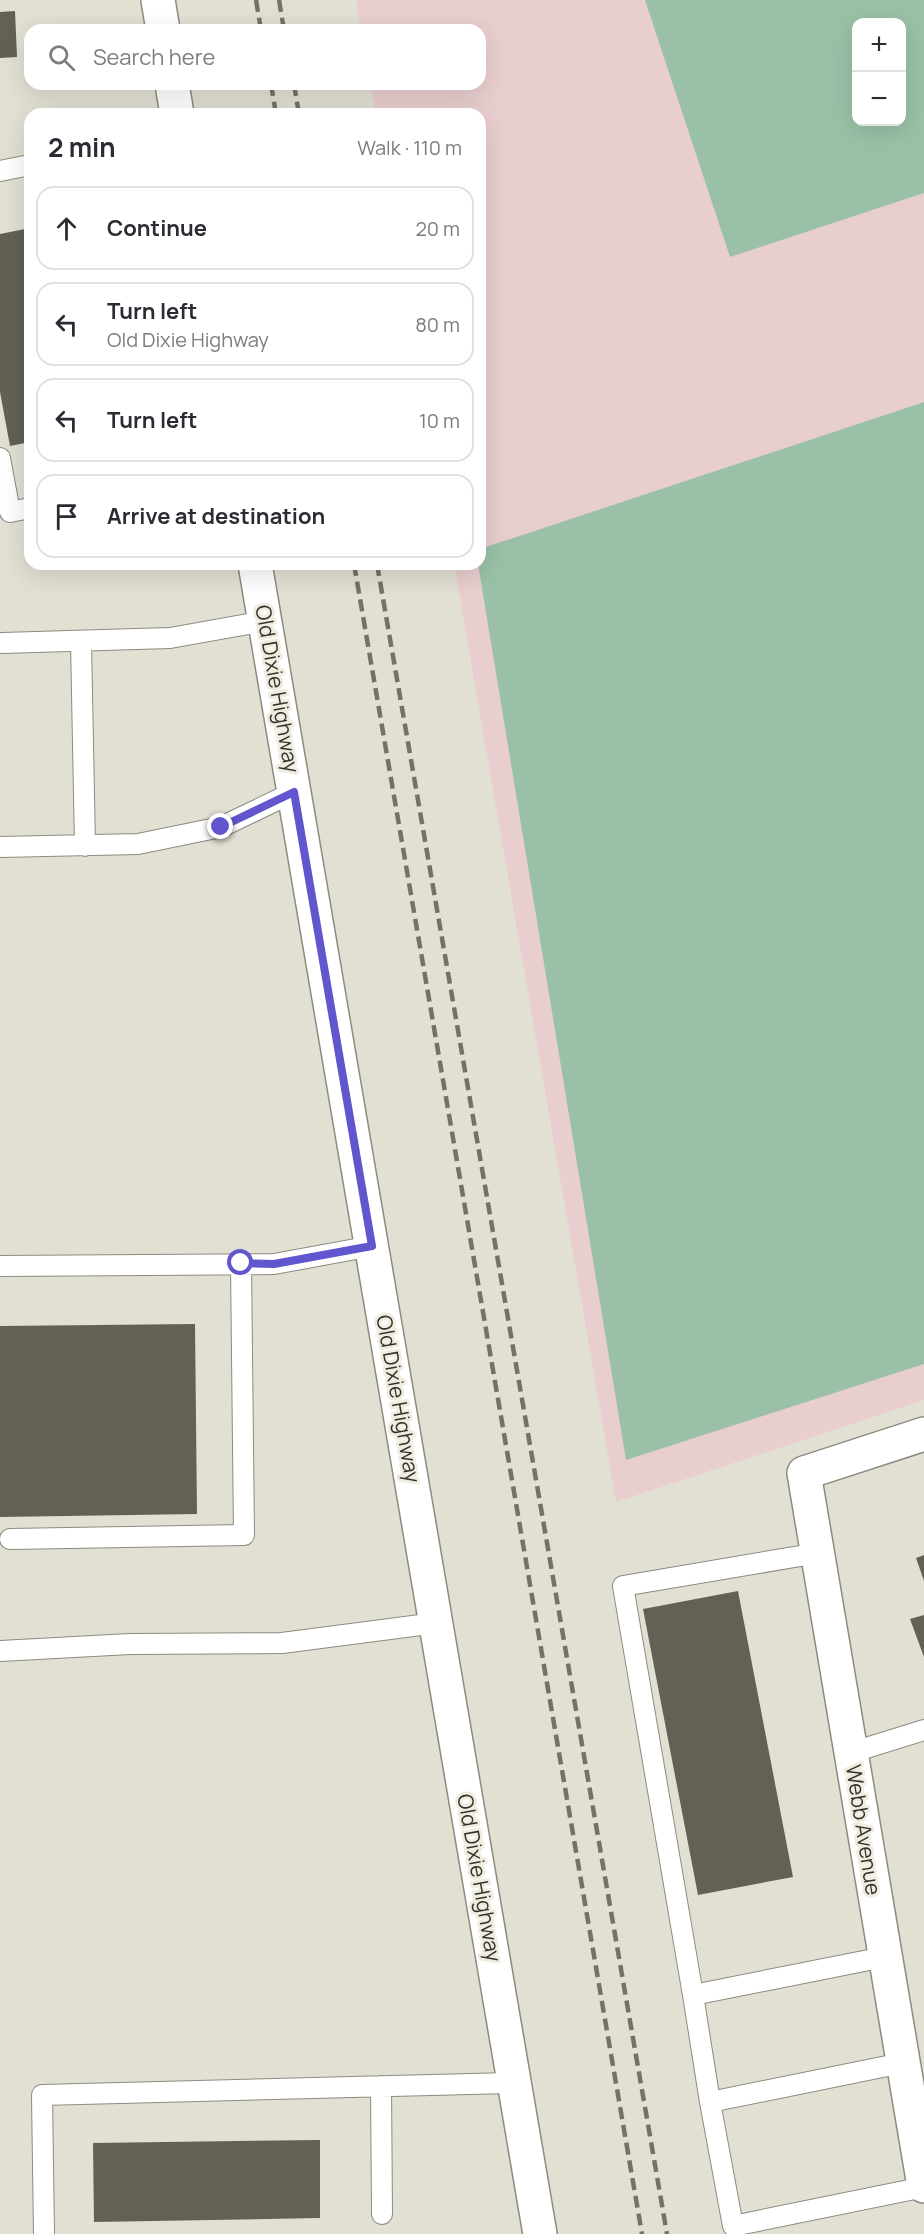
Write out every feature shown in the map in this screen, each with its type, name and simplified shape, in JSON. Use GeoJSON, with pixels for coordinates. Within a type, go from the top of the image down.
{"type":"FeatureCollection","features":[{"type":"Feature","properties":{"kind":"street"},"geometry":{"type":"LineString","coordinates":[[158,0],[162,24]]}},
{"type":"Feature","properties":{"kind":"street"},"geometry":{"type":"LineString","coordinates":[[173,90],[176,108]]}},
{"type":"Feature","properties":{"kind":"street","name":"Old Dixie Highway"},"geometry":{"type":"LineString","coordinates":[[256,570],[540,2234]]}},
{"type":"Feature","properties":{"kind":"street","name":"Webb Avenue"},"geometry":{"type":"LineString","coordinates":[[924,1434],[804,1473],[884,1957],[913,2059],[924,2186]]}},
{"type":"Feature","properties":{"kind":"lane"},"geometry":{"type":"LineString","coordinates":[[0,171],[24,166]]}},
{"type":"Feature","properties":{"kind":"lane"},"geometry":{"type":"LineString","coordinates":[[0,458],[5,513],[24,509]]}},
{"type":"Feature","properties":{"kind":"lane"},"geometry":{"type":"LineString","coordinates":[[2,643],[170,638],[265,621]]}},
{"type":"Feature","properties":{"kind":"lane"},"geometry":{"type":"LineString","coordinates":[[81,641],[85,846]]}},
{"type":"Feature","properties":{"kind":"lane"},"geometry":{"type":"LineString","coordinates":[[0,847],[138,844],[221,827],[294,792]]}},
{"type":"Feature","properties":{"kind":"lane"},"geometry":{"type":"LineString","coordinates":[[0,1266],[274,1264],[372,1246]]}},
{"type":"Feature","properties":{"kind":"lane"},"geometry":{"type":"LineString","coordinates":[[10,1539],[244,1535],[241,1263]]}},
{"type":"Feature","properties":{"kind":"lane"},"geometry":{"type":"LineString","coordinates":[[818,1553],[623,1586],[733,2226],[924,2186]]}},
{"type":"Feature","properties":{"kind":"lane"},"geometry":{"type":"LineString","coordinates":[[0,1651],[130,1644],[282,1643],[436,1623]]}},
{"type":"Feature","properties":{"kind":"lane"},"geometry":{"type":"LineString","coordinates":[[850,1753],[924,1730]]}},
{"type":"Feature","properties":{"kind":"lane"},"geometry":{"type":"LineString","coordinates":[[693,1995],[884,1957]]}},
{"type":"Feature","properties":{"kind":"lane"},"geometry":{"type":"LineString","coordinates":[[710,2102],[913,2059]]}},
{"type":"Feature","properties":{"kind":"lane"},"geometry":{"type":"LineString","coordinates":[[44,2234],[42,2095],[514,2083]]}},
{"type":"Feature","properties":{"kind":"lane"},"geometry":{"type":"LineString","coordinates":[[381,2086],[382,2214]]}},
{"type":"Feature","properties":{"kind":"shaded area"},"geometry":{"type":"Polygon","coordinates":[[[356,0],[924,0],[924,1400],[616,1502],[455,570],[486,570],[486,108],[375,108],[372,90],[486,90],[486,24],[360,24],[356,0]]]}},
{"type":"Feature","properties":{"kind":"green space"},"geometry":{"type":"Polygon","coordinates":[[[645,0],[924,0],[924,193],[730,257],[645,0]]]}},
{"type":"Feature","properties":{"kind":"green space"},"geometry":{"type":"Polygon","coordinates":[[[924,402],[924,1364],[626,1460],[479,570],[486,570],[486,547],[924,402]]]}},
{"type":"Feature","properties":{"kind":"building"},"geometry":{"type":"Polygon","coordinates":[[[15,11],[17,57],[0,58],[0,12],[15,11]]]}},
{"type":"Feature","properties":{"kind":"building"},"geometry":{"type":"Polygon","coordinates":[[[24,229],[24,443],[10,446],[0,392],[0,234],[24,229]]]}},
{"type":"Feature","properties":{"kind":"building"},"geometry":{"type":"Polygon","coordinates":[[[195,1324],[197,1514],[0,1517],[0,1326],[195,1324]]]}},
{"type":"Feature","properties":{"kind":"building"},"geometry":{"type":"Polygon","coordinates":[[[924,1555],[924,1581],[916,1558],[924,1555]]]}},
{"type":"Feature","properties":{"kind":"building"},"geometry":{"type":"Polygon","coordinates":[[[738,1591],[793,1877],[698,1895],[643,1609],[738,1591]]]}},
{"type":"Feature","properties":{"kind":"building"},"geometry":{"type":"Polygon","coordinates":[[[924,1615],[924,1657],[910,1619],[924,1615]]]}},
{"type":"Feature","properties":{"kind":"building"},"geometry":{"type":"Polygon","coordinates":[[[320,2140],[320,2218],[94,2222],[93,2143],[320,2140]]]}},
{"type":"Feature","properties":{"kind":"railway"},"geometry":{"type":"LineString","coordinates":[[256,0],[260,24]]}},
{"type":"Feature","properties":{"kind":"railway"},"geometry":{"type":"LineString","coordinates":[[279,0],[283,24]]}},
{"type":"Feature","properties":{"kind":"railway"},"geometry":{"type":"LineString","coordinates":[[272,90],[275,108]]}},
{"type":"Feature","properties":{"kind":"railway"},"geometry":{"type":"LineString","coordinates":[[295,90],[298,108]]}},
{"type":"Feature","properties":{"kind":"railway"},"geometry":{"type":"LineString","coordinates":[[355,570],[642,2234]]}},
{"type":"Feature","properties":{"kind":"railway"},"geometry":{"type":"LineString","coordinates":[[378,570],[667,2234]]}},
{"type":"Feature","properties":{"kind":"route"},"geometry":{"type":"LineString","coordinates":[[221,827],[294,792],[372,1246],[274,1264],[241,1263]]}}]}
